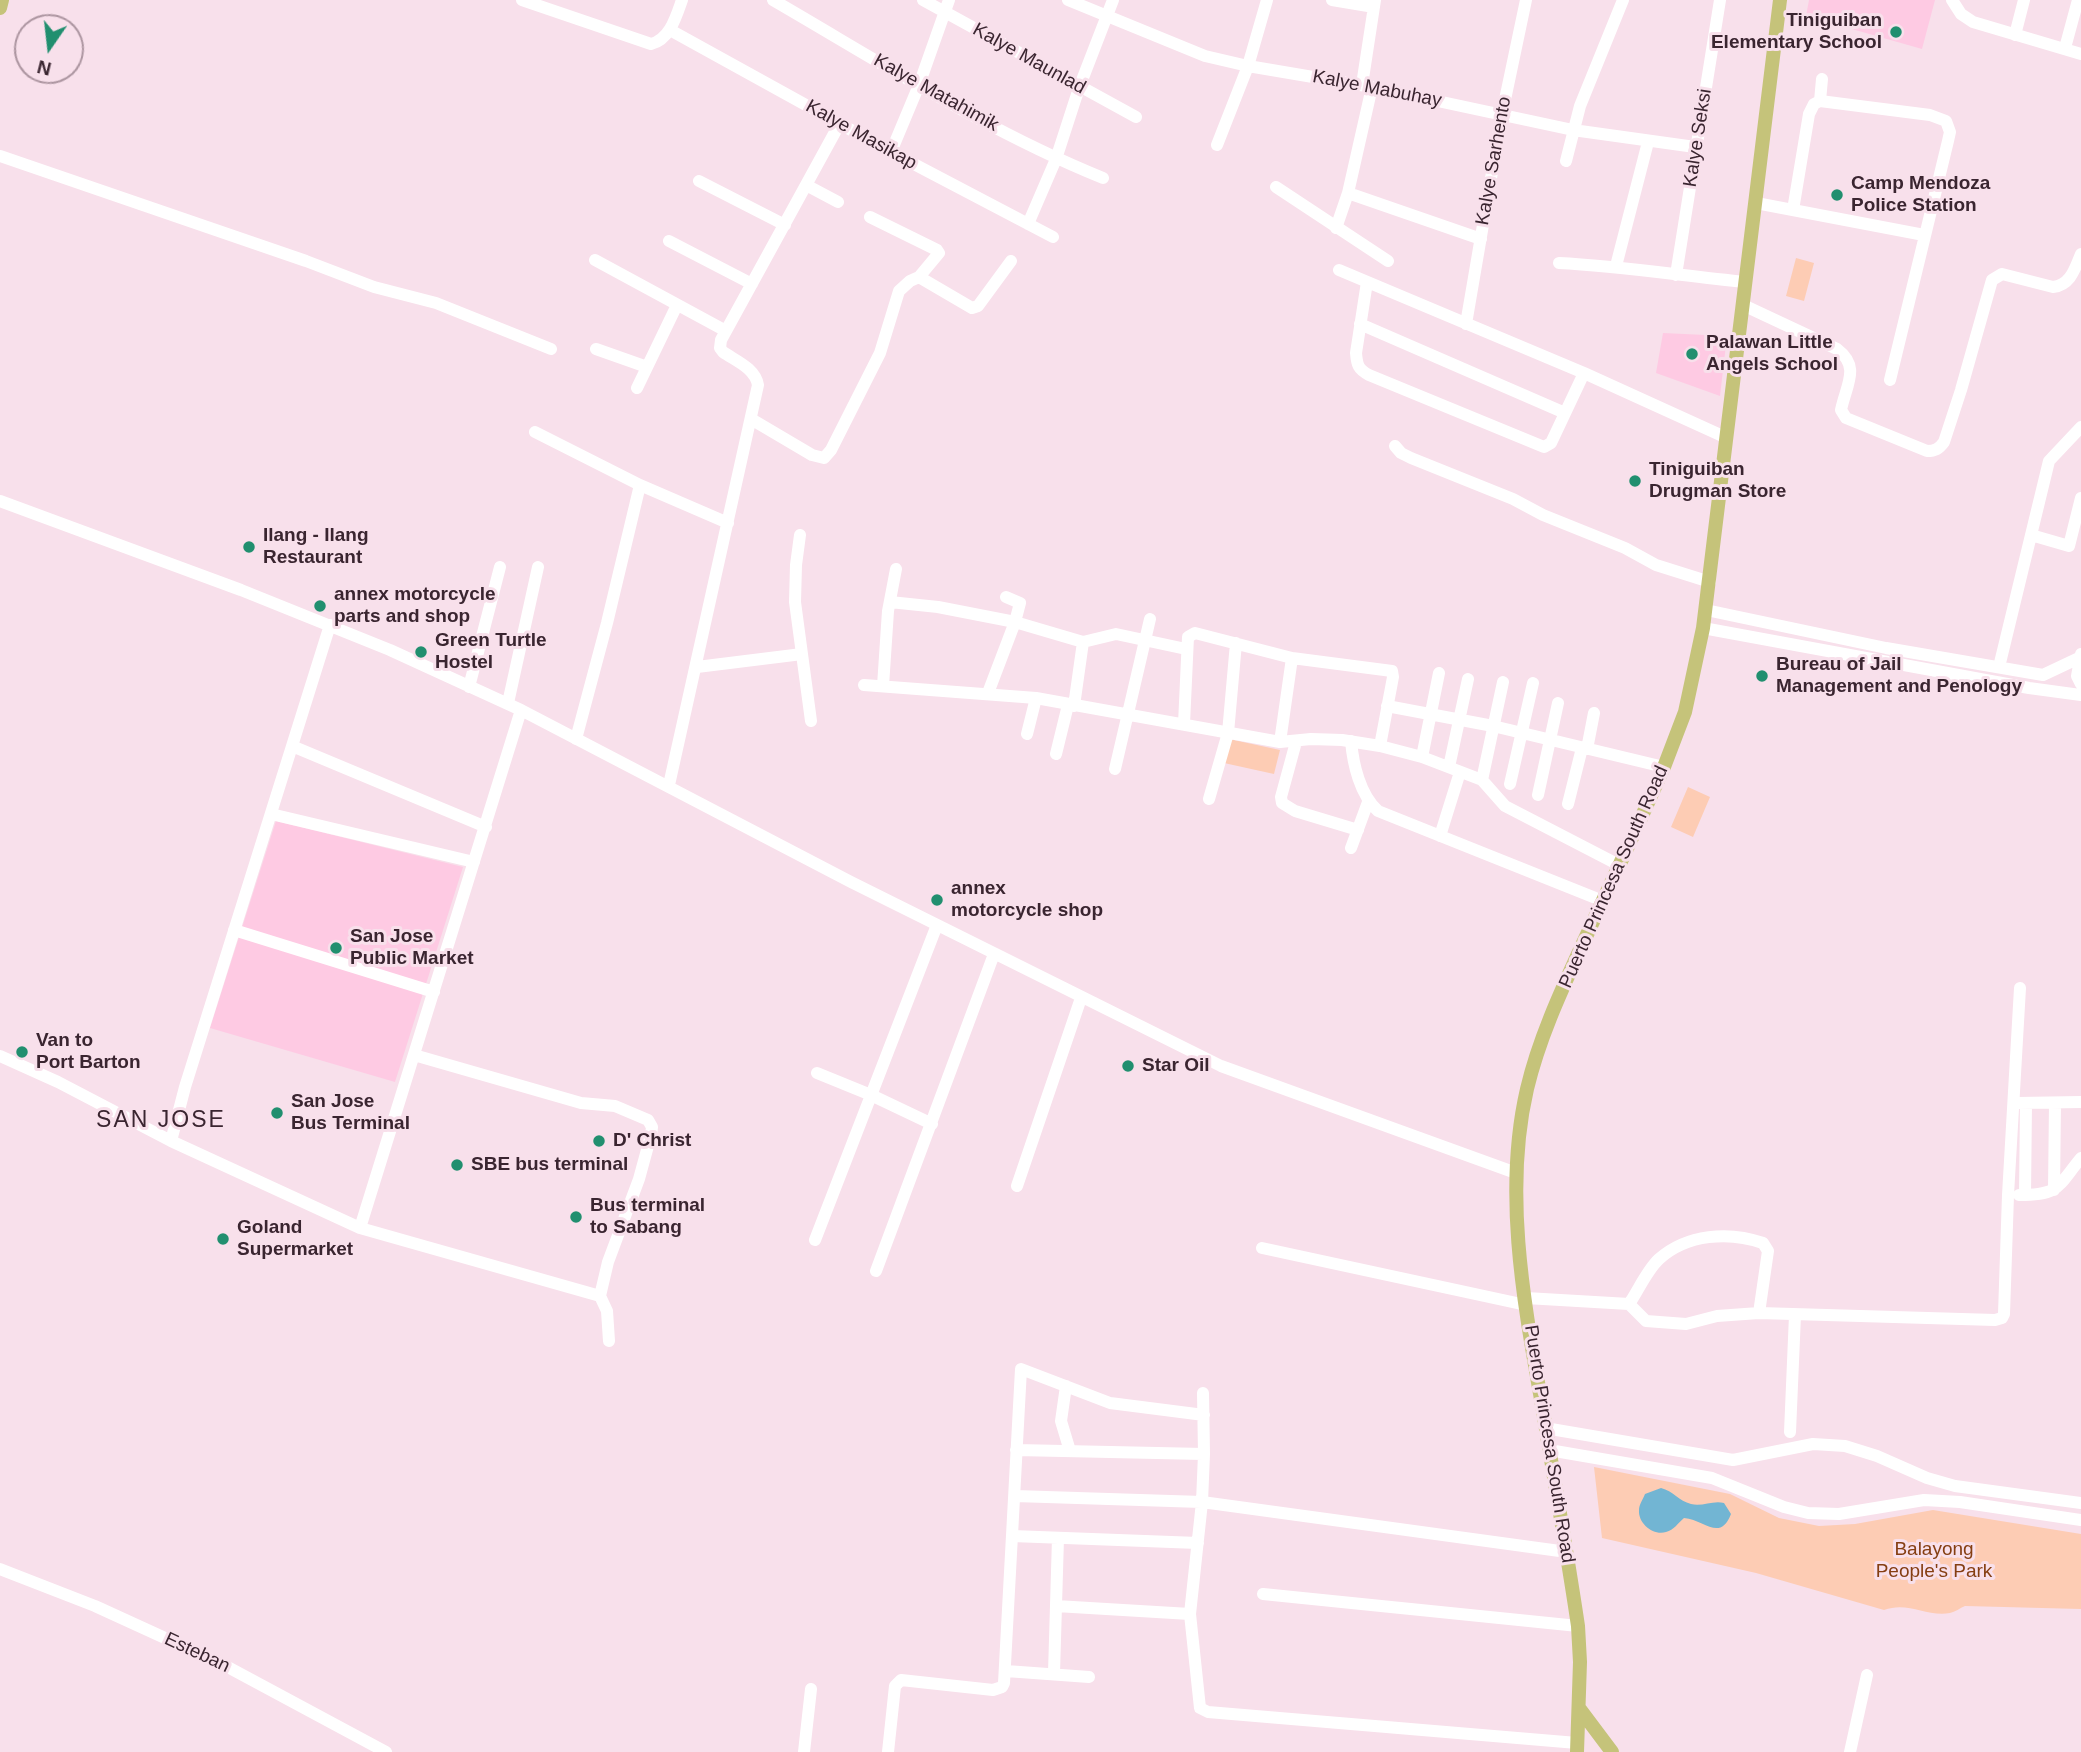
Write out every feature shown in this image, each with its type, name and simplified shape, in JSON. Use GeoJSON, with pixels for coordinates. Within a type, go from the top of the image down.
{"type":"FeatureCollection","features":[{"type":"Feature","properties":{"kind":"main road"},"geometry":{"type":"LineString","coordinates":[[0,8],[2,0]]}},
{"type":"Feature","properties":{"kind":"main road","name":"Puerto Princesa South Road"},"geometry":{"type":"LineString","coordinates":[[1577,1747],[1580,1662],[1578,1626],[1526,1301],[1518,1228],[1516,1173],[1520,1124],[1540,1045],[1564,986],[1664,767],[1685,712],[1710,582],[1780,0]]}},
{"type":"Feature","properties":{"kind":"main road"},"geometry":{"type":"LineString","coordinates":[[1578,1708],[1612,1752]]}},
{"type":"Feature","properties":{"kind":"street"},"geometry":{"type":"LineString","coordinates":[[522,0],[643,43],[657,42],[670,30],[682,0]]}},
{"type":"Feature","properties":{"kind":"street","name":"Kalye Matahimik"},"geometry":{"type":"LineString","coordinates":[[773,0],[919,85],[1056,159],[1103,178]]}},
{"type":"Feature","properties":{"kind":"street","name":"Kalye Maunlad"},"geometry":{"type":"LineString","coordinates":[[923,0],[947,6],[1079,88],[1136,117]]}},
{"type":"Feature","properties":{"kind":"street","name":"Kalye Mabuhay"},"geometry":{"type":"LineString","coordinates":[[1068,0],[1205,56],[1367,86],[1573,130],[1695,148]]}},
{"type":"Feature","properties":{"kind":"street"},"geometry":{"type":"LineString","coordinates":[[1028,224],[1056,159],[1079,88],[1113,0]]}},
{"type":"Feature","properties":{"kind":"street"},"geometry":{"type":"LineString","coordinates":[[1217,145],[1248,66],[1267,0]]}},
{"type":"Feature","properties":{"kind":"street"},"geometry":{"type":"LineString","coordinates":[[1332,0],[1375,4],[1367,86],[1348,193],[1336,228]]}},
{"type":"Feature","properties":{"kind":"street"},"geometry":{"type":"LineString","coordinates":[[1566,161],[1580,106],[1623,0]]}},
{"type":"Feature","properties":{"kind":"street","name":"Kalye Seksi"},"geometry":{"type":"LineString","coordinates":[[1676,275],[1720,0]]}},
{"type":"Feature","properties":{"kind":"street"},"geometry":{"type":"LineString","coordinates":[[1952,0],[1961,14],[1973,22],[2081,54]]}},
{"type":"Feature","properties":{"kind":"street"},"geometry":{"type":"LineString","coordinates":[[2015,35],[2024,0]]}},
{"type":"Feature","properties":{"kind":"street"},"geometry":{"type":"LineString","coordinates":[[2065,48],[2078,0]]}},
{"type":"Feature","properties":{"kind":"street","name":"Kalye Sarhento"},"geometry":{"type":"LineString","coordinates":[[1466,324],[1522,1]]}},
{"type":"Feature","properties":{"kind":"street"},"geometry":{"type":"LineString","coordinates":[[891,152],[919,85],[947,6]]}},
{"type":"Feature","properties":{"kind":"street","name":"Kalye Masikap"},"geometry":{"type":"LineString","coordinates":[[670,30],[891,152],[1053,237]]}},
{"type":"Feature","properties":{"kind":"street"},"geometry":{"type":"LineString","coordinates":[[1820,101],[1822,79]]}},
{"type":"Feature","properties":{"kind":"street"},"geometry":{"type":"LineString","coordinates":[[1793,210],[1809,114],[1814,104],[1820,101],[1930,115],[1947,121],[1950,131],[1948,141],[1890,380]]}},
{"type":"Feature","properties":{"kind":"street"},"geometry":{"type":"LineString","coordinates":[[669,785],[758,385],[757,377],[751,370],[723,352],[720,344],[840,122]]}},
{"type":"Feature","properties":{"kind":"street"},"geometry":{"type":"LineString","coordinates":[[1616,266],[1648,142]]}},
{"type":"Feature","properties":{"kind":"street"},"geometry":{"type":"LineString","coordinates":[[0,156],[374,287],[436,303],[551,349]]}},
{"type":"Feature","properties":{"kind":"street"},"geometry":{"type":"LineString","coordinates":[[699,181],[785,225]]}},
{"type":"Feature","properties":{"kind":"street"},"geometry":{"type":"LineString","coordinates":[[806,185],[838,202]]}},
{"type":"Feature","properties":{"kind":"street"},"geometry":{"type":"LineString","coordinates":[[1276,187],[1388,261]]}},
{"type":"Feature","properties":{"kind":"street"},"geometry":{"type":"LineString","coordinates":[[1348,193],[1481,239]]}},
{"type":"Feature","properties":{"kind":"street"},"geometry":{"type":"LineString","coordinates":[[1756,203],[1924,235]]}},
{"type":"Feature","properties":{"kind":"street"},"geometry":{"type":"LineString","coordinates":[[751,419],[812,455],[827,457],[880,354],[899,291],[919,277],[938,257],[937,250],[870,217]]}},
{"type":"Feature","properties":{"kind":"street"},"geometry":{"type":"LineString","coordinates":[[669,241],[752,284]]}},
{"type":"Feature","properties":{"kind":"street"},"geometry":{"type":"LineString","coordinates":[[1743,306],[1837,349],[1847,357],[1851,370],[1841,410],[1846,418],[1927,451],[1933,451],[1939,449],[1944,442],[1992,280],[2002,274],[2053,287],[2060,286],[2070,278],[2081,254]]}},
{"type":"Feature","properties":{"kind":"street"},"geometry":{"type":"LineString","coordinates":[[595,260],[726,331]]}},
{"type":"Feature","properties":{"kind":"street"},"geometry":{"type":"LineString","coordinates":[[919,277],[972,308],[978,306],[1011,261]]}},
{"type":"Feature","properties":{"kind":"street"},"geometry":{"type":"LineString","coordinates":[[1559,263],[1616,266],[1746,282]]}},
{"type":"Feature","properties":{"kind":"street"},"geometry":{"type":"LineString","coordinates":[[1339,270],[1584,373],[1727,438]]}},
{"type":"Feature","properties":{"kind":"street"},"geometry":{"type":"LineString","coordinates":[[1367,282],[1356,365],[1369,374],[1544,447],[1550,443],[1584,373]]}},
{"type":"Feature","properties":{"kind":"street"},"geometry":{"type":"LineString","coordinates":[[637,388],[677,305]]}},
{"type":"Feature","properties":{"kind":"street"},"geometry":{"type":"LineString","coordinates":[[1360,324],[1565,413]]}},
{"type":"Feature","properties":{"kind":"street"},"geometry":{"type":"LineString","coordinates":[[596,349],[647,368]]}},
{"type":"Feature","properties":{"kind":"street"},"geometry":{"type":"LineString","coordinates":[[1999,667],[2049,461],[2081,427]]}},
{"type":"Feature","properties":{"kind":"street"},"geometry":{"type":"LineString","coordinates":[[535,432],[639,485],[728,523]]}},
{"type":"Feature","properties":{"kind":"street"},"geometry":{"type":"LineString","coordinates":[[1395,446],[1411,458],[1513,499],[1543,515],[1625,548],[1656,565],[1710,582]]}},
{"type":"Feature","properties":{"kind":"street"},"geometry":{"type":"LineString","coordinates":[[576,738],[607,623],[639,485]]}},
{"type":"Feature","properties":{"kind":"street"},"geometry":{"type":"LineString","coordinates":[[2031,536],[2069,546],[2081,498]]}},
{"type":"Feature","properties":{"kind":"street"},"geometry":{"type":"LineString","coordinates":[[0,501],[330,625],[508,703],[937,925],[1221,1066],[1516,1173]]}},
{"type":"Feature","properties":{"kind":"street"},"geometry":{"type":"LineString","coordinates":[[800,535],[795,602],[811,721]]}},
{"type":"Feature","properties":{"kind":"street"},"geometry":{"type":"LineString","coordinates":[[469,687],[500,567]]}},
{"type":"Feature","properties":{"kind":"street"},"geometry":{"type":"LineString","coordinates":[[508,703],[538,567]]}},
{"type":"Feature","properties":{"kind":"street"},"geometry":{"type":"LineString","coordinates":[[883,685],[890,602],[897,569]]}},
{"type":"Feature","properties":{"kind":"street"},"geometry":{"type":"LineString","coordinates":[[988,693],[1020,602],[1006,597]]}},
{"type":"Feature","properties":{"kind":"street"},"geometry":{"type":"LineString","coordinates":[[890,602],[938,607],[1015,622],[1083,642],[1116,634],[1186,649]]}},
{"type":"Feature","properties":{"kind":"street"},"geometry":{"type":"LineString","coordinates":[[1706,610],[1886,648],[2043,676],[2080,656]]}},
{"type":"Feature","properties":{"kind":"street"},"geometry":{"type":"LineString","coordinates":[[1115,769],[1150,620]]}},
{"type":"Feature","properties":{"kind":"street"},"geometry":{"type":"LineString","coordinates":[[171,1141],[185,1087],[330,625]]}},
{"type":"Feature","properties":{"kind":"street"},"geometry":{"type":"LineString","coordinates":[[1703,628],[2029,688],[2081,695]]}},
{"type":"Feature","properties":{"kind":"street"},"geometry":{"type":"LineString","coordinates":[[1184,724],[1186,649],[1188,637],[1195,633],[1292,658],[1392,671],[1380,746]]}},
{"type":"Feature","properties":{"kind":"street"},"geometry":{"type":"LineString","coordinates":[[1056,754],[1071,705],[1083,642]]}},
{"type":"Feature","properties":{"kind":"street"},"geometry":{"type":"LineString","coordinates":[[1209,799],[1227,733],[1236,643]]}},
{"type":"Feature","properties":{"kind":"street"},"geometry":{"type":"LineString","coordinates":[[697,667],[802,654]]}},
{"type":"Feature","properties":{"kind":"street"},"geometry":{"type":"LineString","coordinates":[[2080,656],[2077,676],[2081,684]]}},
{"type":"Feature","properties":{"kind":"street"},"geometry":{"type":"LineString","coordinates":[[1280,743],[1292,658]]}},
{"type":"Feature","properties":{"kind":"street"},"geometry":{"type":"LineString","coordinates":[[1422,757],[1439,673]]}},
{"type":"Feature","properties":{"kind":"street"},"geometry":{"type":"LineString","coordinates":[[1440,836],[1455,769],[1460,719],[1468,679]]}},
{"type":"Feature","properties":{"kind":"street"},"geometry":{"type":"LineString","coordinates":[[1482,780],[1503,682]]}},
{"type":"Feature","properties":{"kind":"street"},"geometry":{"type":"LineString","coordinates":[[1510,784],[1532,683]]}},
{"type":"Feature","properties":{"kind":"street"},"geometry":{"type":"LineString","coordinates":[[864,685],[1036,698],[1280,743],[1320,739],[1380,746],[1422,757],[1482,780],[1505,806],[1619,865]]}},
{"type":"Feature","properties":{"kind":"street"},"geometry":{"type":"LineString","coordinates":[[1027,734],[1036,698]]}},
{"type":"Feature","properties":{"kind":"street"},"geometry":{"type":"LineString","coordinates":[[1538,795],[1558,703]]}},
{"type":"Feature","properties":{"kind":"street"},"geometry":{"type":"LineString","coordinates":[[1387,706],[1493,726],[1664,767]]}},
{"type":"Feature","properties":{"kind":"street"},"geometry":{"type":"LineString","coordinates":[[360,1228],[521,710]]}},
{"type":"Feature","properties":{"kind":"street"},"geometry":{"type":"LineString","coordinates":[[1568,804],[1594,713]]}},
{"type":"Feature","properties":{"kind":"street"},"geometry":{"type":"LineString","coordinates":[[1350,741],[1354,762],[1368,802],[1384,814],[1603,901]]}},
{"type":"Feature","properties":{"kind":"street"},"geometry":{"type":"LineString","coordinates":[[1296,742],[1281,797],[1282,803],[1295,811],[1357,830]]}},
{"type":"Feature","properties":{"kind":"street"},"geometry":{"type":"LineString","coordinates":[[292,746],[486,827]]}},
{"type":"Feature","properties":{"kind":"street"},"geometry":{"type":"LineString","coordinates":[[1352,848],[1368,802]]}},
{"type":"Feature","properties":{"kind":"street"},"geometry":{"type":"LineString","coordinates":[[271,814],[474,862]]}},
{"type":"Feature","properties":{"kind":"street"},"geometry":{"type":"LineString","coordinates":[[815,1240],[937,925]]}},
{"type":"Feature","properties":{"kind":"street"},"geometry":{"type":"LineString","coordinates":[[234,930],[434,992]]}},
{"type":"Feature","properties":{"kind":"street"},"geometry":{"type":"LineString","coordinates":[[876,1271],[994,954]]}},
{"type":"Feature","properties":{"kind":"street"},"geometry":{"type":"LineString","coordinates":[[2020,988],[2020,1103],[2025,1195]]}},
{"type":"Feature","properties":{"kind":"street"},"geometry":{"type":"LineString","coordinates":[[1017,1185],[1082,998]]}},
{"type":"Feature","properties":{"kind":"street"},"geometry":{"type":"LineString","coordinates":[[414,1055],[581,1103],[615,1106],[648,1120],[652,1127],[651,1135],[608,1262],[600,1296],[607,1311],[609,1341]]}},
{"type":"Feature","properties":{"kind":"street"},"geometry":{"type":"LineString","coordinates":[[0,1056],[58,1082],[171,1141],[360,1228],[600,1296]]}},
{"type":"Feature","properties":{"kind":"street"},"geometry":{"type":"LineString","coordinates":[[817,1073],[932,1124]]}},
{"type":"Feature","properties":{"kind":"street"},"geometry":{"type":"LineString","coordinates":[[2054,1190],[2055,1102]]}},
{"type":"Feature","properties":{"kind":"street"},"geometry":{"type":"LineString","coordinates":[[2020,1103],[2081,1102]]}},
{"type":"Feature","properties":{"kind":"street"},"geometry":{"type":"LineString","coordinates":[[1262,1248],[1526,1301],[1629,1304],[1646,1321],[1686,1324],[1717,1316],[1759,1313],[1995,1320],[2004,1314],[2008,1195],[2020,1103]]}},
{"type":"Feature","properties":{"kind":"street"},"geometry":{"type":"LineString","coordinates":[[2008,1195],[2045,1195],[2054,1190],[2081,1158]]}},
{"type":"Feature","properties":{"kind":"street"},"geometry":{"type":"LineString","coordinates":[[1629,1304],[1658,1259],[1699,1238],[1736,1236],[1763,1243],[1768,1251],[1759,1313]]}},
{"type":"Feature","properties":{"kind":"street"},"geometry":{"type":"LineString","coordinates":[[1790,1432],[1795,1315]]}},
{"type":"Feature","properties":{"kind":"street"},"geometry":{"type":"LineString","coordinates":[[888,1752],[893,1694],[898,1682],[906,1679],[993,1690],[1002,1687],[1006,1671],[1021,1369],[1120,1406],[1204,1415]]}},
{"type":"Feature","properties":{"kind":"street"},"geometry":{"type":"LineString","coordinates":[[1066,1386],[1061,1422],[1070,1451]]}},
{"type":"Feature","properties":{"kind":"street"},"geometry":{"type":"LineString","coordinates":[[1203,1393],[1202,1502],[1190,1614],[1198,1704],[1208,1712],[1577,1747]]}},
{"type":"Feature","properties":{"kind":"street"},"geometry":{"type":"LineString","coordinates":[[1545,1428],[1733,1460],[1813,1444],[1845,1446],[1955,1486],[2081,1503]]}},
{"type":"Feature","properties":{"kind":"street"},"geometry":{"type":"LineString","coordinates":[[1016,1450],[1204,1454]]}},
{"type":"Feature","properties":{"kind":"street"},"geometry":{"type":"LineString","coordinates":[[1549,1450],[1712,1478],[1740,1487],[1784,1507],[1808,1513],[1839,1514],[1924,1500],[1960,1502],[2081,1520]]}},
{"type":"Feature","properties":{"kind":"street"},"geometry":{"type":"LineString","coordinates":[[1740,1487],[1738,1472],[1745,1459]]}},
{"type":"Feature","properties":{"kind":"street"},"geometry":{"type":"LineString","coordinates":[[1924,1500],[1930,1490],[1927,1478]]}},
{"type":"Feature","properties":{"kind":"street"},"geometry":{"type":"LineString","coordinates":[[1015,1496],[1202,1502],[1567,1552]]}},
{"type":"Feature","properties":{"kind":"street"},"geometry":{"type":"LineString","coordinates":[[1012,1536],[1198,1543]]}},
{"type":"Feature","properties":{"kind":"street"},"geometry":{"type":"LineString","coordinates":[[1054,1673],[1059,1538]]}},
{"type":"Feature","properties":{"kind":"street","name":"Esteban"},"geometry":{"type":"LineString","coordinates":[[0,1569],[95,1606],[224,1665],[387,1752]]}},
{"type":"Feature","properties":{"kind":"street"},"geometry":{"type":"LineString","coordinates":[[1263,1594],[1578,1626]]}},
{"type":"Feature","properties":{"kind":"street"},"geometry":{"type":"LineString","coordinates":[[1056,1606],[1190,1614]]}},
{"type":"Feature","properties":{"kind":"street"},"geometry":{"type":"LineString","coordinates":[[1006,1671],[1089,1677]]}},
{"type":"Feature","properties":{"kind":"street"},"geometry":{"type":"LineString","coordinates":[[1850,1752],[1867,1675]]}},
{"type":"Feature","properties":{"kind":"street"},"geometry":{"type":"LineString","coordinates":[[804,1752],[811,1689]]}},
{"type":"Feature","properties":{"kind":"shaded area","name":"Tiniguiban Elementary School"},"geometry":{"type":"Polygon","coordinates":[[[1809,0],[1935,0],[1922,49],[1806,16],[1809,0]]]}},
{"type":"Feature","properties":{"kind":"shaded area","name":"Palawan Little Angels School"},"geometry":{"type":"Polygon","coordinates":[[[1663,333],[1727,336],[1720,396],[1656,373],[1663,333]]]}},
{"type":"Feature","properties":{"kind":"shaded area","name":"San Jose Public Market"},"geometry":{"type":"Polygon","coordinates":[[[276,821],[463,867],[395,1082],[210,1028],[276,821]]]}},
{"type":"Feature","properties":{"kind":"green space"},"geometry":{"type":"Polygon","coordinates":[[[1796,258],[1814,263],[1804,301],[1786,296],[1796,258]]]}},
{"type":"Feature","properties":{"kind":"green space"},"geometry":{"type":"Polygon","coordinates":[[[1229,739],[1280,750],[1274,774],[1224,763],[1229,739]]]}},
{"type":"Feature","properties":{"kind":"green space"},"geometry":{"type":"Polygon","coordinates":[[[1688,787],[1710,797],[1693,837],[1671,827],[1688,787]]]}},
{"type":"Feature","properties":{"kind":"green space","name":"Balayong People's Park"},"geometry":{"type":"Polygon","coordinates":[[[1594,1467],[1730,1494],[1779,1518],[1819,1526],[1855,1524],[1933,1510],[2081,1534],[2081,1609],[1965,1606],[1941,1614],[1901,1607],[1884,1610],[1756,1573],[1602,1538],[1594,1467]]]}},
{"type":"Feature","properties":{"kind":"water"},"geometry":{"type":"Polygon","coordinates":[[[1661,1488],[1691,1504],[1724,1503],[1731,1514],[1722,1527],[1711,1527],[1684,1518],[1669,1531],[1657,1532],[1641,1520],[1639,1508],[1645,1494],[1661,1488]]]}},
{"type":"Feature","properties":{"kind":"place","name":"Tiniguiban Elementary School"},"geometry":{"type":"Point","coordinates":[1896,32]}},
{"type":"Feature","properties":{"kind":"place","name":"Camp Mendoza Police Station"},"geometry":{"type":"Point","coordinates":[1837,195]}},
{"type":"Feature","properties":{"kind":"place","name":"Palawan Little Angels School"},"geometry":{"type":"Point","coordinates":[1692,354]}},
{"type":"Feature","properties":{"kind":"place","name":"Tiniguiban Drugman Store"},"geometry":{"type":"Point","coordinates":[1635,481]}},
{"type":"Feature","properties":{"kind":"place","name":"Ilang - Ilang Restaurant"},"geometry":{"type":"Point","coordinates":[249,547]}},
{"type":"Feature","properties":{"kind":"place","name":"annex motorcycle parts and shop"},"geometry":{"type":"Point","coordinates":[320,606]}},
{"type":"Feature","properties":{"kind":"place","name":"Green Turtle Hostel"},"geometry":{"type":"Point","coordinates":[421,652]}},
{"type":"Feature","properties":{"kind":"place","name":"Bureau of Jail Management and Penology"},"geometry":{"type":"Point","coordinates":[1762,676]}},
{"type":"Feature","properties":{"kind":"place","name":"annex motorcycle shop"},"geometry":{"type":"Point","coordinates":[937,900]}},
{"type":"Feature","properties":{"kind":"place","name":"San Jose Public Market"},"geometry":{"type":"Point","coordinates":[336,948]}},
{"type":"Feature","properties":{"kind":"place","name":"Van to Port Barton"},"geometry":{"type":"Point","coordinates":[22,1052]}},
{"type":"Feature","properties":{"kind":"place","name":"Star Oil"},"geometry":{"type":"Point","coordinates":[1128,1066]}},
{"type":"Feature","properties":{"kind":"place","name":"San Jose Bus Terminal"},"geometry":{"type":"Point","coordinates":[277,1113]}},
{"type":"Feature","properties":{"kind":"place","name":"D' Christ"},"geometry":{"type":"Point","coordinates":[599,1141]}},
{"type":"Feature","properties":{"kind":"place","name":"SBE bus terminal"},"geometry":{"type":"Point","coordinates":[457,1165]}},
{"type":"Feature","properties":{"kind":"place","name":"Bus terminal to Sabang"},"geometry":{"type":"Point","coordinates":[576,1217]}},
{"type":"Feature","properties":{"kind":"place","name":"Goland Supermarket"},"geometry":{"type":"Point","coordinates":[223,1239]}},
{"type":"Feature","properties":{"kind":"district","name":"SAN JOSE"},"geometry":{"type":"Point","coordinates":[161,1121]}}]}
